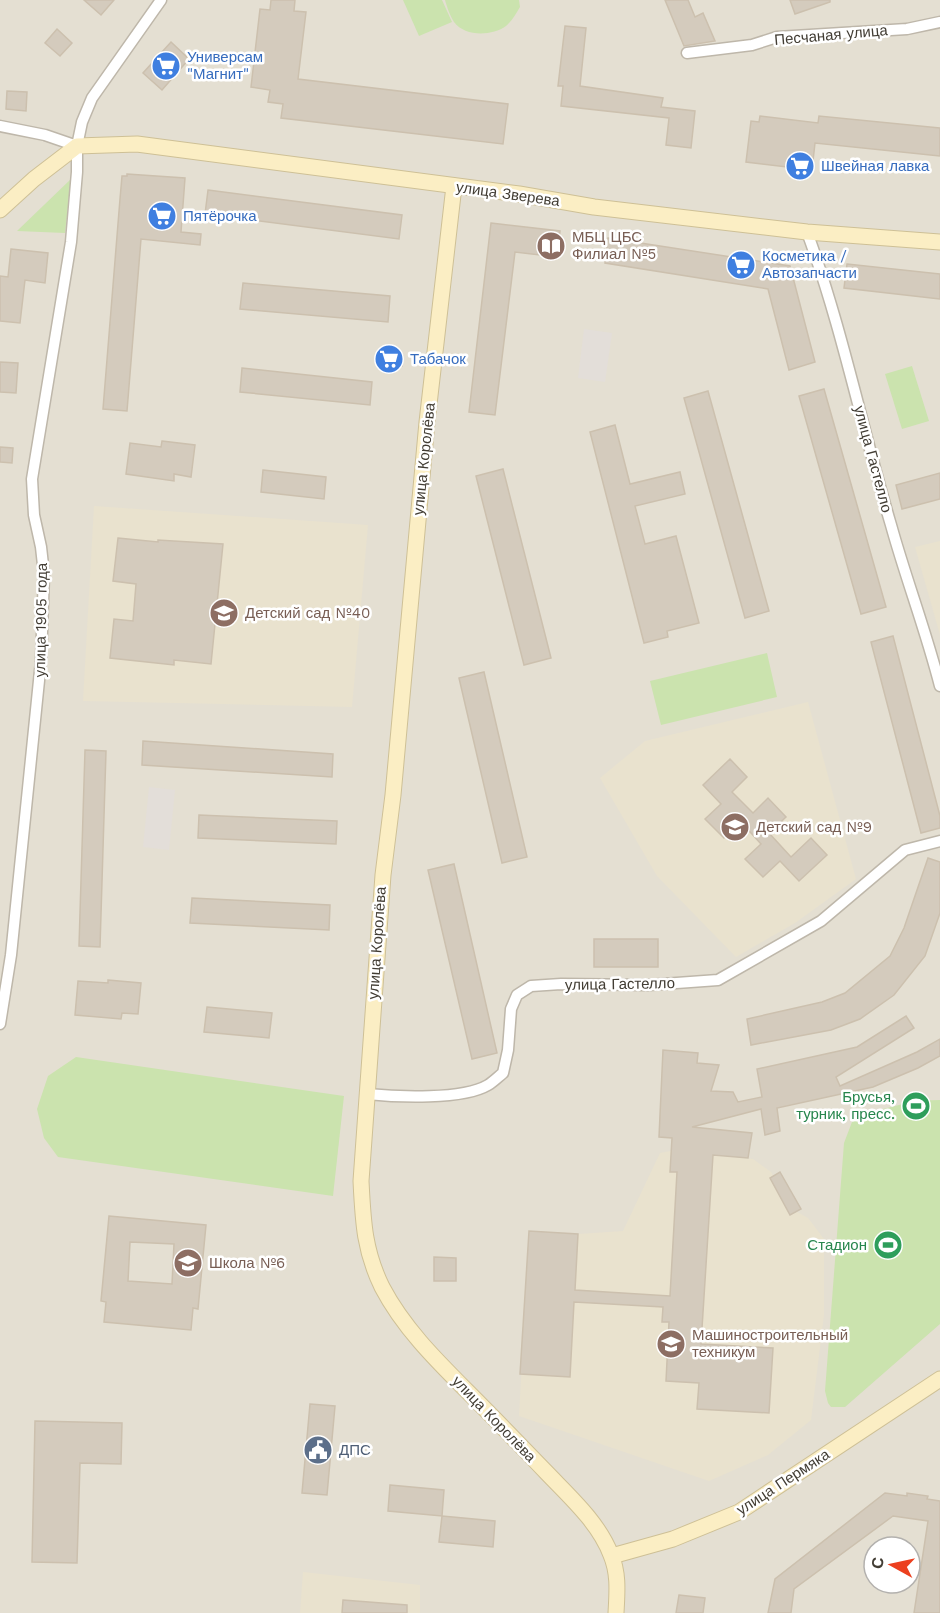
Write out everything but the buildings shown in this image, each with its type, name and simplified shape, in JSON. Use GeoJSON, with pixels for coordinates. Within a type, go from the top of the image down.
{"type":"FeatureCollection","features":[{"type":"Feature","properties":{"kind":"main road","name":"улица Зверева"},"geometry":{"type":"LineString","coordinates":[[77,146],[106,143],[137,144],[519,194],[594,207],[807,232],[940,242]]}},
{"type":"Feature","properties":{"kind":"main road"},"geometry":{"type":"LineString","coordinates":[[0,210],[34,179],[77,146]]}},
{"type":"Feature","properties":{"kind":"main road","name":"улица Королёва"},"geometry":{"type":"LineString","coordinates":[[454,186],[427,422],[393,795],[383,875],[361,1181],[363,1231],[369,1256],[383,1287],[407,1325],[432,1357],[565,1492],[598,1529],[612,1556],[616,1574],[616,1613]]}},
{"type":"Feature","properties":{"kind":"main road","name":"улица Пермяка"},"geometry":{"type":"LineString","coordinates":[[612,1556],[674,1539],[740,1512],[940,1379]]}},
{"type":"Feature","properties":{"kind":"street","name":"улица 1905 года"},"geometry":{"type":"LineString","coordinates":[[0,1024],[11,955],[41,661],[44,574],[34,514],[32,479],[70,242],[77,172],[77,146],[82,122],[92,98],[161,0]]}},
{"type":"Feature","properties":{"kind":"street","name":"Песчаная улица"},"geometry":{"type":"LineString","coordinates":[[687,53],[752,45],[777,37],[907,29],[940,22]]}},
{"type":"Feature","properties":{"kind":"street"},"geometry":{"type":"LineString","coordinates":[[0,126],[45,135],[77,146]]}},
{"type":"Feature","properties":{"kind":"street","name":"улица Гастелло"},"geometry":{"type":"LineString","coordinates":[[807,232],[850,374],[890,524],[931,649],[940,686]]}},
{"type":"Feature","properties":{"kind":"street","name":"улица Гастелло"},"geometry":{"type":"LineString","coordinates":[[367,1094],[463,1094],[488,1085],[503,1073],[508,1050],[511,1009],[517,995],[531,986],[649,985],[718,980],[821,921],[905,850],[940,841]]}},
{"type":"Feature","properties":{"kind":"shaded area"},"geometry":{"type":"Polygon","coordinates":[[[0,0],[940,0],[940,1613],[0,1613],[0,0]]]}},
{"type":"Feature","properties":{"kind":"shaded area"},"geometry":{"type":"Polygon","coordinates":[[[584,329],[612,333],[605,382],[578,378],[584,329]]]}},
{"type":"Feature","properties":{"kind":"shaded area","name":"Детский сад №40"},"geometry":{"type":"Polygon","coordinates":[[[94,506],[368,525],[352,707],[83,701],[94,506]]]}},
{"type":"Feature","properties":{"kind":"shaded area"},"geometry":{"type":"Polygon","coordinates":[[[940,541],[940,635],[915,547],[940,541]]]}},
{"type":"Feature","properties":{"kind":"shaded area","name":"Детский сад №9"},"geometry":{"type":"Polygon","coordinates":[[[808,702],[856,879],[795,923],[736,957],[657,876],[600,778],[645,741],[808,702]]]}},
{"type":"Feature","properties":{"kind":"shaded area"},"geometry":{"type":"Polygon","coordinates":[[[149,787],[175,790],[169,850],[143,847],[149,787]]]}},
{"type":"Feature","properties":{"kind":"shaded area","name":"Машиностроительный техникум"},"geometry":{"type":"Polygon","coordinates":[[[676,1150],[753,1159],[771,1172],[792,1209],[808,1218],[824,1239],[824,1315],[811,1420],[768,1455],[709,1481],[519,1416],[529,1231],[578,1234],[623,1231],[660,1153],[676,1150]]]}},
{"type":"Feature","properties":{"kind":"shaded area"},"geometry":{"type":"Polygon","coordinates":[[[303,1572],[420,1585],[420,1613],[300,1613],[303,1572]]]}},
{"type":"Feature","properties":{"kind":"green space"},"geometry":{"type":"Polygon","coordinates":[[[403,0],[442,0],[452,22],[419,36],[403,0]]]}},
{"type":"Feature","properties":{"kind":"green space"},"geometry":{"type":"Polygon","coordinates":[[[445,0],[519,0],[520,7],[506,26],[494,32],[479,33],[459,27],[451,17],[445,0]]]}},
{"type":"Feature","properties":{"kind":"green space"},"geometry":{"type":"Polygon","coordinates":[[[71,179],[65,233],[17,231],[71,179]]]}},
{"type":"Feature","properties":{"kind":"green space"},"geometry":{"type":"Polygon","coordinates":[[[912,366],[929,421],[902,429],[885,374],[912,366]]]}},
{"type":"Feature","properties":{"kind":"green space"},"geometry":{"type":"Polygon","coordinates":[[[767,653],[777,697],[661,725],[650,681],[767,653]]]}},
{"type":"Feature","properties":{"kind":"green space"},"geometry":{"type":"Polygon","coordinates":[[[76,1057],[344,1096],[333,1196],[58,1157],[44,1138],[37,1109],[48,1076],[76,1057]]]}},
{"type":"Feature","properties":{"kind":"green space","name":"Стадион"},"geometry":{"type":"Polygon","coordinates":[[[940,1100],[940,1324],[845,1407],[831,1407],[825,1391],[844,1143],[852,1122],[867,1113],[908,1101],[940,1100]]]}},
{"type":"Feature","properties":{"kind":"place","name":"Универсам \"Магнит\""},"geometry":{"type":"Point","coordinates":[166,66]}},
{"type":"Feature","properties":{"kind":"place","name":"Швейная лавка"},"geometry":{"type":"Point","coordinates":[800,166]}},
{"type":"Feature","properties":{"kind":"place","name":"Пятёрочка"},"geometry":{"type":"Point","coordinates":[162,216]}},
{"type":"Feature","properties":{"kind":"place","name":"МБЦ ЦБС Филиал №5"},"geometry":{"type":"Point","coordinates":[551,246]}},
{"type":"Feature","properties":{"kind":"place","name":"Косметика / Автозапчасти"},"geometry":{"type":"Point","coordinates":[741,265]}},
{"type":"Feature","properties":{"kind":"place","name":"Табачок"},"geometry":{"type":"Point","coordinates":[389,359]}},
{"type":"Feature","properties":{"kind":"place","name":"Детский сад №40"},"geometry":{"type":"Point","coordinates":[224,613]}},
{"type":"Feature","properties":{"kind":"place","name":"Детский сад №9"},"geometry":{"type":"Point","coordinates":[735,827]}},
{"type":"Feature","properties":{"kind":"place","name":"Брусья, турник, пресс."},"geometry":{"type":"Point","coordinates":[916,1106]}},
{"type":"Feature","properties":{"kind":"place","name":"Стадион"},"geometry":{"type":"Point","coordinates":[888,1245]}},
{"type":"Feature","properties":{"kind":"place","name":"Школа №6"},"geometry":{"type":"Point","coordinates":[188,1263]}},
{"type":"Feature","properties":{"kind":"place","name":"Машиностроительный техникум"},"geometry":{"type":"Point","coordinates":[671,1344]}},
{"type":"Feature","properties":{"kind":"place","name":"ДПС"},"geometry":{"type":"Point","coordinates":[318,1450]}}]}
